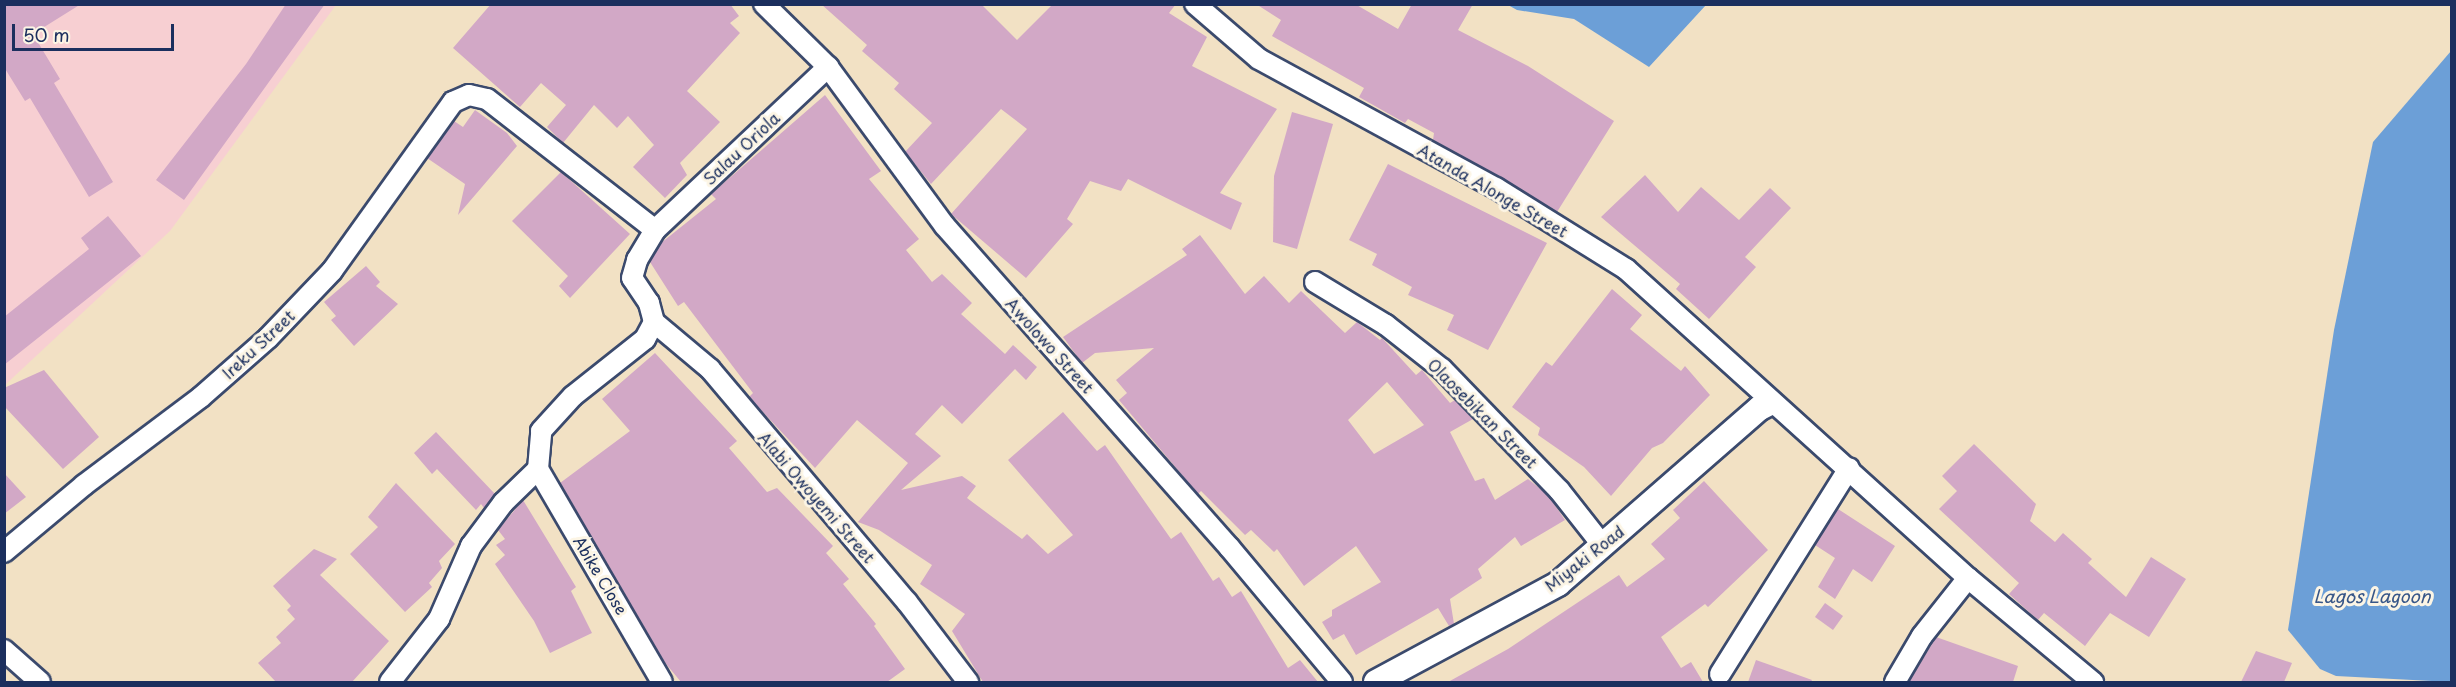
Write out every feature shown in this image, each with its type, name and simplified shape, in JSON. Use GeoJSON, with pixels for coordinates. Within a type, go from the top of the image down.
{"type":"FeatureCollection","features":[{"type":"Feature","properties":{"kind":"street","name":"Awolowo Street"},"geometry":{"type":"LineString","coordinates":[[764,4],[828,67],[945,226],[1229,548],[1342,682]]}},
{"type":"Feature","properties":{"kind":"street","name":"Atanda Alonge Street"},"geometry":{"type":"LineString","coordinates":[[1195,4],[1259,59],[1496,188],[1626,269],[1770,403],[1783,408],[1968,578],[2093,682]]}},
{"type":"Feature","properties":{"kind":"street","name":"Salau Oriola"},"geometry":{"type":"LineString","coordinates":[[654,322],[649,303],[632,278],[637,260],[655,230],[828,67]]}},
{"type":"Feature","properties":{"kind":"street","name":"Ireku Street"},"geometry":{"type":"LineString","coordinates":[[4,552],[84,485],[201,397],[268,338],[332,271],[453,102],[469,95],[487,99],[655,230]]}},
{"type":"Feature","properties":{"kind":"street","name":"Olaosebikan Street"},"geometry":{"type":"LineString","coordinates":[[1315,282],[1386,325],[1442,369],[1559,490],[1603,546]]}},
{"type":"Feature","properties":{"kind":"street"},"geometry":{"type":"LineString","coordinates":[[390,682],[439,619],[471,546],[503,503],[538,469],[541,431],[573,396],[645,339],[654,322]]}},
{"type":"Feature","properties":{"kind":"street","name":"Alabi Owoyemi Street"},"geometry":{"type":"LineString","coordinates":[[654,322],[710,369],[907,602],[968,682]]}},
{"type":"Feature","properties":{"kind":"street","name":"Miyaki Road"},"geometry":{"type":"LineString","coordinates":[[1376,682],[1558,584],[1760,408],[1770,403]]}},
{"type":"Feature","properties":{"kind":"street"},"geometry":{"type":"LineString","coordinates":[[1720,674],[1849,468]]}},
{"type":"Feature","properties":{"kind":"street","name":"Abike Close"},"geometry":{"type":"LineString","coordinates":[[538,469],[662,682]]}},
{"type":"Feature","properties":{"kind":"street"},"geometry":{"type":"LineString","coordinates":[[1895,682],[1922,636],[1968,578]]}},
{"type":"Feature","properties":{"kind":"street"},"geometry":{"type":"LineString","coordinates":[[4,650],[40,682]]}},
{"type":"Feature","properties":{"kind":"shaded area"},"geometry":{"type":"Polygon","coordinates":[[[5,5],[336,5],[170,231],[5,385],[5,5]]]}},
{"type":"Feature","properties":{"kind":"water"},"geometry":{"type":"Polygon","coordinates":[[[1508,5],[1706,5],[1649,67],[1574,19],[1517,10],[1508,5]]]}},
{"type":"Feature","properties":{"kind":"water","name":"Lagos Lagoon"},"geometry":{"type":"Polygon","coordinates":[[[2451,51],[2451,682],[2336,676],[2320,669],[2288,630],[2334,330],[2373,142],[2451,51]]]}},
{"type":"Feature","properties":{"kind":"building"},"geometry":{"type":"Polygon","coordinates":[[[4,4],[81,4],[33,34],[60,79],[54,83],[113,182],[89,197],[30,98],[25,101],[4,67],[4,4]]]}},
{"type":"Feature","properties":{"kind":"building"},"geometry":{"type":"Polygon","coordinates":[[[286,4],[325,4],[184,200],[156,180],[246,64],[286,4]]]}},
{"type":"Feature","properties":{"kind":"building"},"geometry":{"type":"Polygon","coordinates":[[[491,4],[730,4],[739,16],[730,23],[740,33],[687,91],[720,122],[680,163],[687,175],[665,198],[633,167],[654,145],[628,116],[617,128],[594,105],[563,143],[547,127],[566,105],[541,83],[520,107],[453,48],[491,4]]]}},
{"type":"Feature","properties":{"kind":"building"},"geometry":{"type":"Polygon","coordinates":[[[821,4],[981,4],[1017,40],[1053,4],[1176,4],[1169,13],[1207,37],[1192,66],[1277,109],[1220,193],[1242,203],[1231,230],[1128,179],[1121,191],[1090,181],[1067,219],[1073,224],[1026,278],[951,214],[1027,129],[1001,109],[931,184],[905,152],[932,123],[894,89],[899,83],[862,51],[867,45],[821,4]]]}},
{"type":"Feature","properties":{"kind":"building"},"geometry":{"type":"Polygon","coordinates":[[[1256,4],[1355,4],[1398,29],[1412,4],[1473,4],[1458,30],[1528,66],[1614,121],[1557,212],[1433,140],[1434,133],[1408,119],[1405,123],[1359,97],[1364,88],[1272,36],[1281,20],[1256,4]]]}},
{"type":"Feature","properties":{"kind":"building"},"geometry":{"type":"Polygon","coordinates":[[[825,95],[881,171],[869,179],[919,239],[906,250],[932,282],[942,274],[972,303],[961,314],[1005,354],[1013,345],[1037,367],[1026,380],[1015,369],[962,424],[942,405],[915,434],[941,456],[901,490],[962,476],[976,486],[967,498],[1022,539],[1027,534],[1048,554],[1073,535],[1008,460],[1063,412],[1097,451],[1105,445],[1171,539],[1181,532],[1213,581],[1219,577],[1232,597],[1241,591],[1288,668],[1300,660],[1318,682],[983,682],[952,631],[965,614],[920,584],[932,565],[879,530],[858,522],[908,463],[857,420],[815,468],[749,397],[753,393],[684,302],[678,306],[650,262],[661,243],[716,199],[711,194],[825,95]]]}},
{"type":"Feature","properties":{"kind":"building"},"geometry":{"type":"Polygon","coordinates":[[[475,110],[507,133],[517,146],[458,215],[465,184],[427,158],[454,121],[463,127],[475,110]]]}},
{"type":"Feature","properties":{"kind":"building"},"geometry":{"type":"Polygon","coordinates":[[[1292,112],[1333,124],[1297,249],[1273,242],[1274,176],[1292,112]]]}},
{"type":"Feature","properties":{"kind":"building"},"geometry":{"type":"Polygon","coordinates":[[[1388,164],[1547,243],[1488,350],[1447,330],[1454,315],[1408,295],[1412,287],[1372,265],[1377,254],[1349,240],[1388,164]]]}},
{"type":"Feature","properties":{"kind":"building"},"geometry":{"type":"Polygon","coordinates":[[[561,172],[630,234],[570,298],[559,286],[568,276],[512,221],[561,172]]]}},
{"type":"Feature","properties":{"kind":"building"},"geometry":{"type":"Polygon","coordinates":[[[1645,175],[1678,212],[1701,187],[1739,220],[1770,188],[1791,208],[1745,257],[1756,267],[1709,319],[1676,289],[1680,284],[1601,217],[1645,175]]]}},
{"type":"Feature","properties":{"kind":"building"},"geometry":{"type":"Polygon","coordinates":[[[108,216],[141,256],[4,365],[4,317],[89,249],[81,238],[108,216]]]}},
{"type":"Feature","properties":{"kind":"building"},"geometry":{"type":"Polygon","coordinates":[[[1200,235],[1245,294],[1264,276],[1289,303],[1301,291],[1345,333],[1357,322],[1380,340],[1382,338],[1416,375],[1422,370],[1450,403],[1455,400],[1473,419],[1450,432],[1475,481],[1484,478],[1495,500],[1528,479],[1548,495],[1565,520],[1521,546],[1515,537],[1478,569],[1482,578],[1450,599],[1454,624],[1449,626],[1438,608],[1356,655],[1344,634],[1333,640],[1322,622],[1332,616],[1332,610],[1381,582],[1356,546],[1304,586],[1277,549],[1274,552],[1251,530],[1245,535],[1201,491],[1198,494],[1119,400],[1127,393],[1116,380],[1154,348],[1095,353],[1082,363],[1063,337],[1187,255],[1182,249],[1200,235]],[[1387,382],[1348,420],[1374,454],[1424,425],[1387,382]]]}},
{"type":"Feature","properties":{"kind":"building"},"geometry":{"type":"Polygon","coordinates":[[[366,266],[380,282],[376,286],[398,304],[354,346],[331,320],[336,316],[324,302],[366,266]]]}},
{"type":"Feature","properties":{"kind":"building"},"geometry":{"type":"Polygon","coordinates":[[[1612,289],[1642,315],[1630,329],[1681,371],[1685,366],[1710,395],[1663,443],[1652,448],[1611,496],[1584,467],[1538,435],[1540,428],[1512,407],[1546,362],[1552,366],[1612,289]]]}},
{"type":"Feature","properties":{"kind":"building"},"geometry":{"type":"Polygon","coordinates":[[[655,353],[737,441],[729,448],[767,492],[777,488],[833,546],[826,553],[849,579],[843,584],[876,624],[874,626],[905,669],[887,682],[681,682],[662,659],[560,483],[630,431],[602,399],[655,353]]]}},
{"type":"Feature","properties":{"kind":"building"},"geometry":{"type":"Polygon","coordinates":[[[44,370],[99,437],[63,469],[4,406],[4,388],[44,370]]]}},
{"type":"Feature","properties":{"kind":"building"},"geometry":{"type":"Polygon","coordinates":[[[436,432],[495,494],[484,508],[481,504],[476,510],[437,469],[432,474],[414,453],[436,432]]]}},
{"type":"Feature","properties":{"kind":"building"},"geometry":{"type":"Polygon","coordinates":[[[1974,444],[2036,504],[2030,521],[2055,542],[2063,533],[2092,559],[2088,563],[2126,597],[2151,557],[2186,579],[2149,637],[2110,613],[2085,646],[2044,613],[2038,620],[2009,594],[2019,583],[1939,509],[1957,491],[1942,476],[1974,444]]]}},
{"type":"Feature","properties":{"kind":"building"},"geometry":{"type":"Polygon","coordinates":[[[4,473],[26,497],[4,514],[4,473]]]}},
{"type":"Feature","properties":{"kind":"building"},"geometry":{"type":"Polygon","coordinates":[[[1704,481],[1768,550],[1708,607],[1705,604],[1661,637],[1681,668],[1691,662],[1703,682],[1448,682],[1508,649],[1619,575],[1627,587],[1665,559],[1651,544],[1680,518],[1673,510],[1704,481]]]}},
{"type":"Feature","properties":{"kind":"building"},"geometry":{"type":"Polygon","coordinates":[[[396,483],[455,544],[439,561],[442,568],[429,583],[432,587],[405,612],[350,554],[378,527],[368,517],[396,483]]]}},
{"type":"Feature","properties":{"kind":"building"},"geometry":{"type":"Polygon","coordinates":[[[523,500],[576,587],[571,591],[592,633],[550,653],[534,621],[495,564],[505,555],[496,545],[505,539],[498,530],[523,500]]]}},
{"type":"Feature","properties":{"kind":"building"},"geometry":{"type":"Polygon","coordinates":[[[1838,509],[1895,546],[1872,582],[1853,569],[1835,599],[1818,587],[1835,558],[1815,545],[1838,509]]]}},
{"type":"Feature","properties":{"kind":"building"},"geometry":{"type":"Polygon","coordinates":[[[314,549],[337,559],[320,575],[389,641],[352,682],[276,682],[258,663],[281,643],[276,637],[295,619],[287,610],[291,606],[273,586],[314,549]]]}},
{"type":"Feature","properties":{"kind":"building"},"geometry":{"type":"Polygon","coordinates":[[[1825,603],[1843,616],[1833,630],[1815,617],[1825,603]]]}},
{"type":"Feature","properties":{"kind":"building"},"geometry":{"type":"Polygon","coordinates":[[[1936,637],[2018,666],[2013,682],[1909,682],[1936,637]]]}},
{"type":"Feature","properties":{"kind":"building"},"geometry":{"type":"Polygon","coordinates":[[[2256,651],[2292,663],[2284,682],[2241,682],[2256,651]]]}},
{"type":"Feature","properties":{"kind":"building"},"geometry":{"type":"Polygon","coordinates":[[[1756,660],[1812,680],[1811,682],[1748,682],[1756,660]]]}}]}
